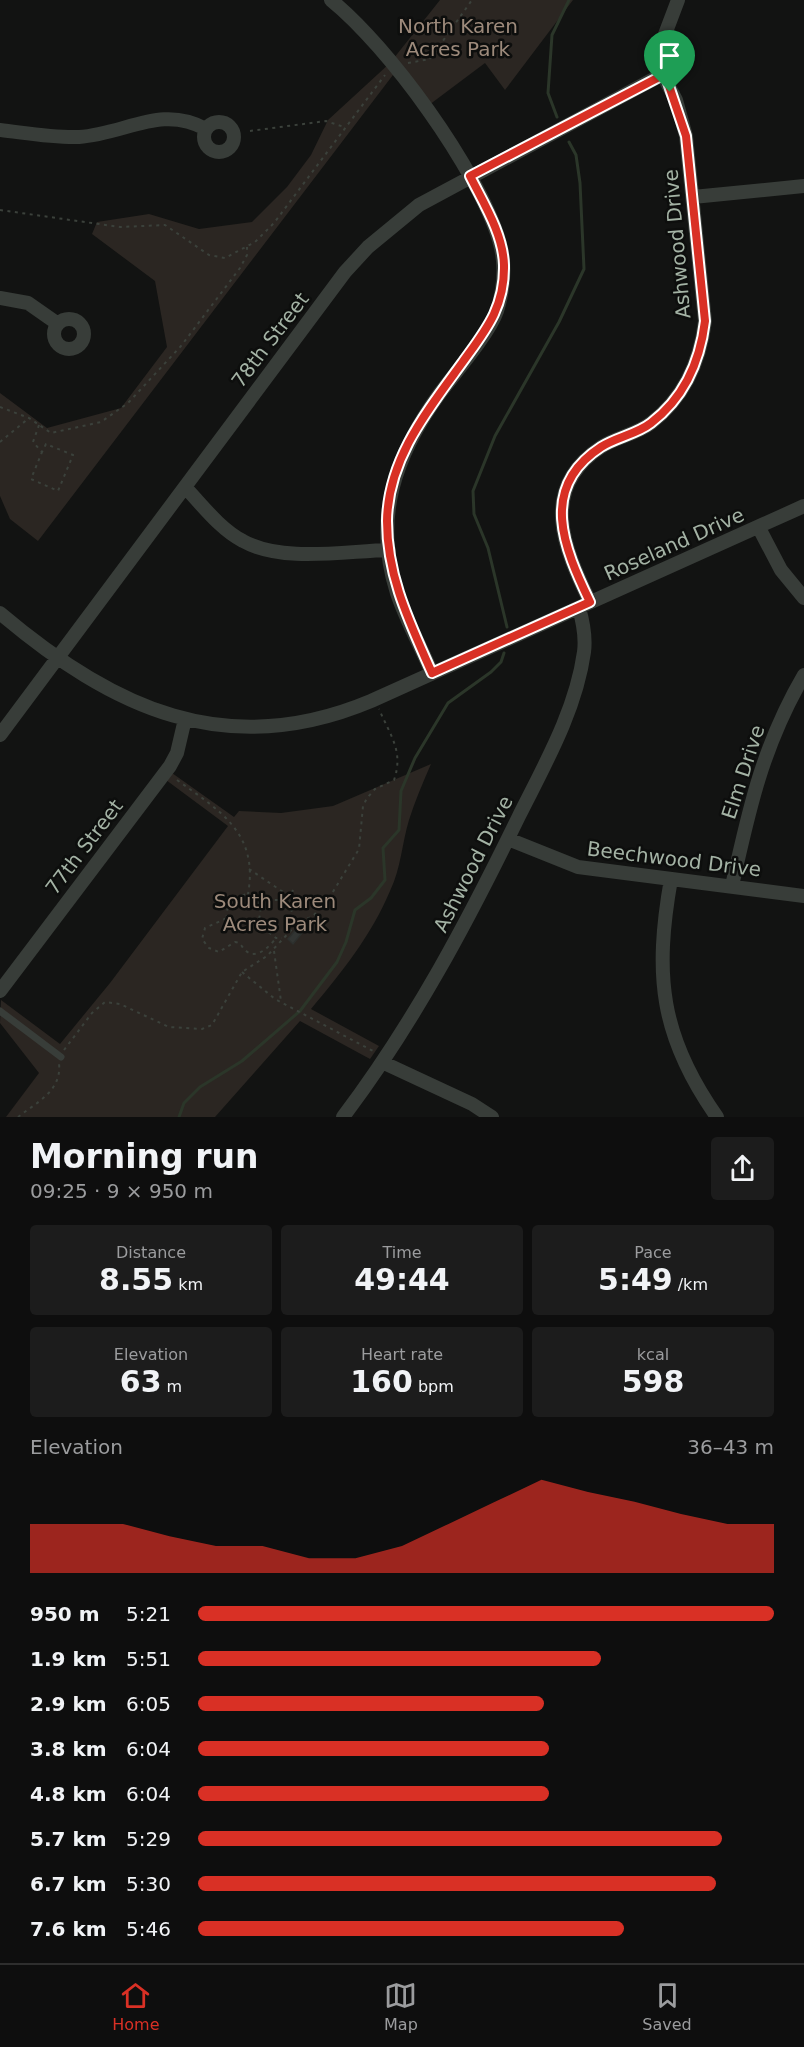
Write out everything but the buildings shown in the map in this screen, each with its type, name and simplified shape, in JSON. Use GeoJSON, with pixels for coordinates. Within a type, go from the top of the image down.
{"type":"FeatureCollection","features":[{"type":"Feature","properties":{"kind":"street"},"geometry":{"type":"LineString","coordinates":[[331,0],[357,24],[395,68],[442,131],[470,176],[500,240],[504,264],[503,287],[496,314],[406,444],[393,486],[387,519],[389,550],[398,595],[432,673]]}},
{"type":"Feature","properties":{"kind":"street","name":"Ashwood Drive"},"geometry":{"type":"LineString","coordinates":[[343,1117],[384,1064],[433,984],[508,839],[569,707],[584,650],[584,605],[567,553],[561,522],[563,503],[572,475],[601,447],[649,424],[680,394],[693,372],[702,347],[705,321],[686,136],[665,74],[662,54],[664,37],[678,0]]}},
{"type":"Feature","properties":{"kind":"street","name":"78th Street"},"geometry":{"type":"LineString","coordinates":[[0,735],[345,272],[368,247],[419,205],[665,74]]}},
{"type":"Feature","properties":{"kind":"street"},"geometry":{"type":"LineString","coordinates":[[0,130],[78,137],[99,135],[153,119],[173,117],[192,121],[206,129]]}},
{"type":"Feature","properties":{"kind":"street"},"geometry":{"type":"LineString","coordinates":[[693,197],[804,186]]}},
{"type":"Feature","properties":{"kind":"street"},"geometry":{"type":"LineString","coordinates":[[0,298],[28,303],[58,324]]}},
{"type":"Feature","properties":{"kind":"street"},"geometry":{"type":"LineString","coordinates":[[185,488],[224,527],[241,540],[259,549],[277,553],[389,550]]}},
{"type":"Feature","properties":{"kind":"street","name":"Roseland Drive"},"geometry":{"type":"LineString","coordinates":[[0,613],[58,658],[104,689],[132,702],[184,719],[241,726],[303,723],[354,708],[804,506]]}},
{"type":"Feature","properties":{"kind":"street"},"geometry":{"type":"LineString","coordinates":[[759,528],[781,570],[804,598]]}},
{"type":"Feature","properties":{"kind":"street","name":"Elm Drive"},"geometry":{"type":"LineString","coordinates":[[732,886],[760,767],[780,719],[804,675]]}},
{"type":"Feature","properties":{"kind":"street","name":"77th Street"},"geometry":{"type":"LineString","coordinates":[[0,991],[170,766],[177,753],[184,719]]}},
{"type":"Feature","properties":{"kind":"street","name":"Beechwood Drive"},"geometry":{"type":"LineString","coordinates":[[508,839],[578,867],[804,896]]}},
{"type":"Feature","properties":{"kind":"street"},"geometry":{"type":"LineString","coordinates":[[671,879],[664,924],[662,984],[670,1025],[679,1050],[690,1074],[717,1117]]}},
{"type":"Feature","properties":{"kind":"street"},"geometry":{"type":"LineString","coordinates":[[384,1064],[472,1104],[492,1117]]}},
{"type":"Feature","properties":{"kind":"lane"},"geometry":{"type":"LineString","coordinates":[[0,1011],[61,1057]]}},
{"type":"Feature","properties":{"kind":"path"},"geometry":{"type":"LineString","coordinates":[[0,210],[81,220],[103,226],[165,225],[217,258],[225,258],[247,248],[274,223],[386,74],[405,63],[430,59],[472,0]]}},
{"type":"Feature","properties":{"kind":"path"},"geometry":{"type":"LineString","coordinates":[[250,131],[326,121],[344,127]]}},
{"type":"Feature","properties":{"kind":"path"},"geometry":{"type":"LineString","coordinates":[[0,407],[29,418],[51,433],[101,422],[128,404],[158,374],[240,268],[247,255],[247,248]]}},
{"type":"Feature","properties":{"kind":"path"},"geometry":{"type":"LineString","coordinates":[[0,442],[29,418]]}},
{"type":"Feature","properties":{"kind":"path"},"geometry":{"type":"LineString","coordinates":[[39,425],[33,442],[42,452]]}},
{"type":"Feature","properties":{"kind":"path"},"geometry":{"type":"LineString","coordinates":[[46,444],[73,455],[58,491],[31,479],[42,452],[46,444]]}},
{"type":"Feature","properties":{"kind":"path"},"geometry":{"type":"LineString","coordinates":[[18,1117],[53,1088],[60,1073],[61,1057],[92,1012],[105,1002],[112,1001],[169,1027],[207,1028],[217,1020],[242,972],[274,950],[296,925],[314,915],[331,895],[359,849],[363,806],[367,798],[375,789],[394,780],[399,755],[379,708]]}},
{"type":"Feature","properties":{"kind":"path"},"geometry":{"type":"LineString","coordinates":[[177,780],[234,825],[244,844],[249,869],[248,894]]}},
{"type":"Feature","properties":{"kind":"path"},"geometry":{"type":"LineString","coordinates":[[249,869],[289,896]]}},
{"type":"Feature","properties":{"kind":"path"},"geometry":{"type":"LineString","coordinates":[[294,889],[288,900],[296,925]]}},
{"type":"Feature","properties":{"kind":"path"},"geometry":{"type":"LineString","coordinates":[[248,894],[261,905],[261,912],[253,927],[241,929],[231,924],[227,913],[232,900],[248,894]]}},
{"type":"Feature","properties":{"kind":"path"},"geometry":{"type":"LineString","coordinates":[[261,905],[272,900],[288,900]]}},
{"type":"Feature","properties":{"kind":"path"},"geometry":{"type":"LineString","coordinates":[[227,918],[209,925],[202,932],[204,943],[214,951],[224,950],[235,942],[240,943],[247,952],[258,953],[276,938]]}},
{"type":"Feature","properties":{"kind":"path"},"geometry":{"type":"LineString","coordinates":[[257,923],[276,938],[283,938]]}},
{"type":"Feature","properties":{"kind":"path"},"geometry":{"type":"LineString","coordinates":[[274,950],[277,957],[282,1002]]}},
{"type":"Feature","properties":{"kind":"path"},"geometry":{"type":"LineString","coordinates":[[242,972],[259,988],[282,1002],[373,1051]]}},
{"type":"Feature","properties":{"kind":"green space","name":"North Karen Acres Park"},"geometry":{"type":"Polygon","coordinates":[[[440,0],[573,0],[505,90],[485,63],[425,108],[396,71],[38,541],[10,519],[0,496],[0,393],[47,428],[121,408],[167,347],[155,281],[92,234],[97,222],[149,214],[199,229],[252,222],[287,187],[311,155],[328,120],[390,63],[440,0]]]}},
{"type":"Feature","properties":{"kind":"green space","name":"South Karen Acres Park"},"geometry":{"type":"Polygon","coordinates":[[[431,764],[411,813],[394,882],[382,907],[355,953],[311,1009],[379,1046],[370,1059],[300,1021],[215,1117],[6,1117],[39,1073],[0,1023],[1,1000],[60,1044],[110,983],[228,826],[166,780],[172,773],[234,817],[239,811],[281,813],[333,806],[431,764]]]}},
{"type":"Feature","properties":{"kind":"waterway"},"geometry":{"type":"LineString","coordinates":[[557,117],[548,93],[552,35],[569,0]]}},
{"type":"Feature","properties":{"kind":"waterway"},"geometry":{"type":"LineString","coordinates":[[507,627],[488,548],[474,514],[473,491],[495,436],[559,322],[584,269],[580,183],[576,155],[569,142]]}},
{"type":"Feature","properties":{"kind":"waterway"},"geometry":{"type":"LineString","coordinates":[[179,1117],[184,1103],[200,1087],[242,1061],[300,1011],[337,962],[346,942],[355,910],[371,898],[385,880],[383,848],[399,830],[401,791],[415,758],[448,703],[491,672],[501,662],[504,653]]}},
{"type":"Feature","properties":{"kind":"route"},"geometry":{"type":"LineString","coordinates":[[665,74],[670,92],[676,100],[686,136],[705,321],[702,347],[693,372],[680,394],[668,408],[649,424],[601,447],[572,475],[563,503],[561,522],[563,538],[574,570],[590,602],[432,673],[398,595],[393,578],[387,519],[399,460],[406,444],[496,314],[503,287],[504,264],[500,240],[470,176],[665,74]]}}]}
